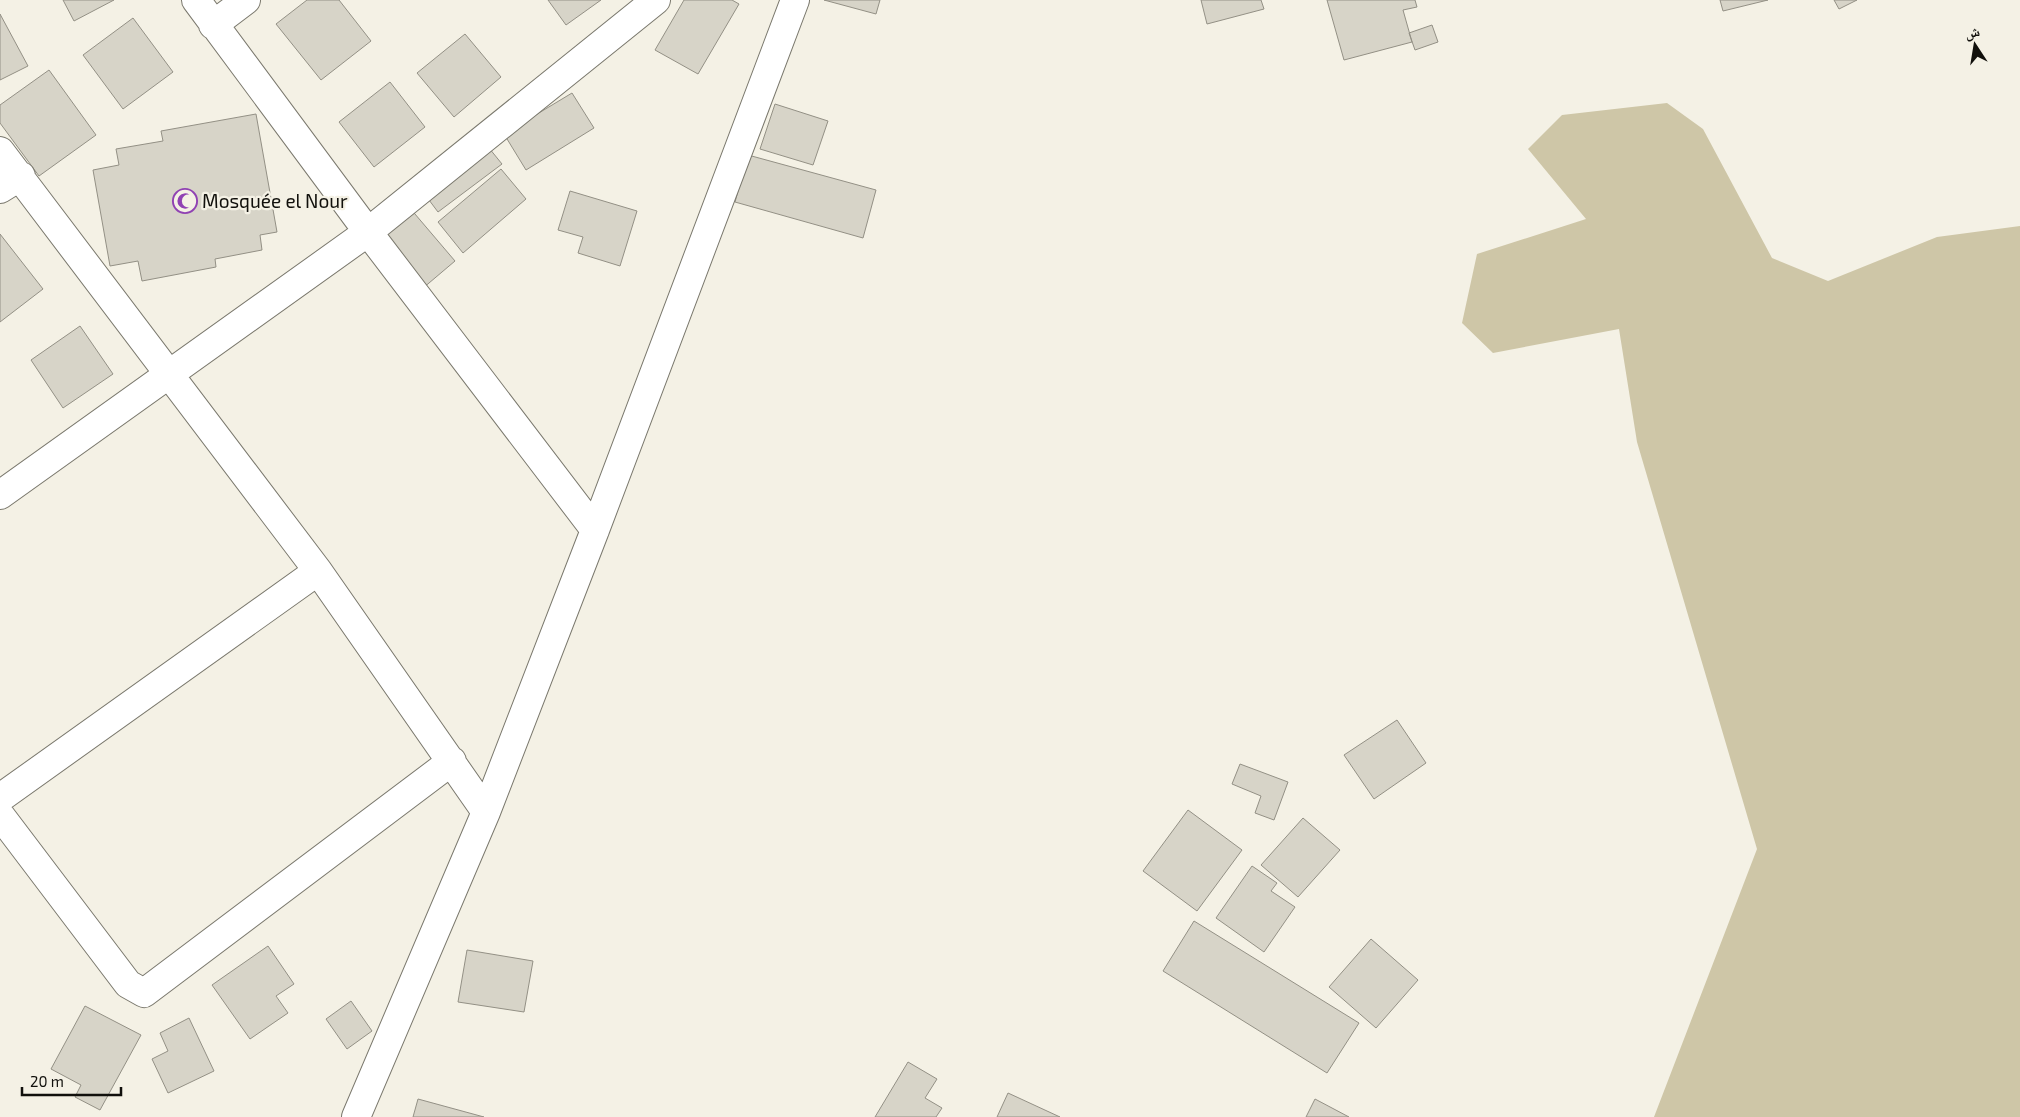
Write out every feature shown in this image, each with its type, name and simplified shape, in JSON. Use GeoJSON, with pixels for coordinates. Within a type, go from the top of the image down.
{"type":"FeatureCollection","features":[{"type":"Feature","properties":{"kind":"street"},"geometry":{"type":"LineString","coordinates":[[196,0],[368,232],[596,530]]}},
{"type":"Feature","properties":{"kind":"street"},"geometry":{"type":"LineString","coordinates":[[214,25],[246,0]]}},
{"type":"Feature","properties":{"kind":"street"},"geometry":{"type":"LineString","coordinates":[[0,495],[368,232],[656,0]]}},
{"type":"Feature","properties":{"kind":"street"},"geometry":{"type":"LineString","coordinates":[[356,1117],[486,812],[596,530],[795,0]]}},
{"type":"Feature","properties":{"kind":"street"},"geometry":{"type":"LineString","coordinates":[[0,150],[10,182],[170,374],[318,571],[486,812]]}},
{"type":"Feature","properties":{"kind":"street"},"geometry":{"type":"LineString","coordinates":[[0,798],[318,571]]}},
{"type":"Feature","properties":{"kind":"street"},"geometry":{"type":"LineString","coordinates":[[0,815],[128,984],[144,993],[452,761]]}},
{"type":"Feature","properties":{"kind":"shaded area"},"geometry":{"type":"Polygon","coordinates":[[[1667,103],[1703,129],[1772,258],[1828,281],[1937,237],[2020,226],[2020,1117],[1654,1117],[1757,849],[1637,442],[1619,329],[1493,353],[1462,323],[1477,254],[1586,219],[1528,149],[1562,115],[1667,103]]]}},
{"type":"Feature","properties":{"kind":"building"},"geometry":{"type":"Polygon","coordinates":[[[63,0],[114,0],[74,21],[63,0]]]}},
{"type":"Feature","properties":{"kind":"building"},"geometry":{"type":"Polygon","coordinates":[[[307,0],[339,0],[371,41],[321,80],[276,24],[307,0]]]}},
{"type":"Feature","properties":{"kind":"building"},"geometry":{"type":"Polygon","coordinates":[[[548,0],[601,0],[566,25],[548,0]]]}},
{"type":"Feature","properties":{"kind":"building"},"geometry":{"type":"Polygon","coordinates":[[[684,0],[732,0],[739,4],[698,74],[655,50],[684,0]]]}},
{"type":"Feature","properties":{"kind":"building"},"geometry":{"type":"Polygon","coordinates":[[[824,0],[880,0],[876,14],[824,0]]]}},
{"type":"Feature","properties":{"kind":"building"},"geometry":{"type":"Polygon","coordinates":[[[1201,0],[1261,0],[1264,9],[1207,24],[1201,0]]]}},
{"type":"Feature","properties":{"kind":"building"},"geometry":{"type":"Polygon","coordinates":[[[1327,0],[1415,0],[1417,7],[1403,10],[1412,42],[1344,60],[1327,0]]]}},
{"type":"Feature","properties":{"kind":"building"},"geometry":{"type":"Polygon","coordinates":[[[1720,0],[1768,0],[1723,11],[1720,0]]]}},
{"type":"Feature","properties":{"kind":"building"},"geometry":{"type":"Polygon","coordinates":[[[1834,0],[1857,0],[1839,9],[1834,0]]]}},
{"type":"Feature","properties":{"kind":"building"},"geometry":{"type":"Polygon","coordinates":[[[0,14],[28,66],[0,80],[0,14]]]}},
{"type":"Feature","properties":{"kind":"building"},"geometry":{"type":"Polygon","coordinates":[[[133,18],[173,72],[123,109],[83,55],[133,18]]]}},
{"type":"Feature","properties":{"kind":"building"},"geometry":{"type":"Polygon","coordinates":[[[1432,25],[1438,42],[1415,50],[1409,33],[1432,25]]]}},
{"type":"Feature","properties":{"kind":"building"},"geometry":{"type":"Polygon","coordinates":[[[465,34],[501,77],[454,117],[417,73],[465,34]]]}},
{"type":"Feature","properties":{"kind":"building"},"geometry":{"type":"Polygon","coordinates":[[[49,70],[96,135],[39,176],[0,123],[0,105],[49,70]]]}},
{"type":"Feature","properties":{"kind":"building"},"geometry":{"type":"Polygon","coordinates":[[[390,82],[425,127],[374,167],[339,122],[390,82]]]}},
{"type":"Feature","properties":{"kind":"building"},"geometry":{"type":"Polygon","coordinates":[[[572,93],[594,128],[526,170],[504,134],[572,93]]]}},
{"type":"Feature","properties":{"kind":"building"},"geometry":{"type":"Polygon","coordinates":[[[775,104],[828,121],[813,165],[760,149],[775,104]]]}},
{"type":"Feature","properties":{"kind":"building","name":"Mosquée el Nour"},"geometry":{"type":"Polygon","coordinates":[[[256,114],[277,232],[260,235],[262,250],[215,259],[216,267],[142,281],[138,261],[110,266],[93,170],[119,165],[116,149],[163,141],[161,131],[256,114]]]}},
{"type":"Feature","properties":{"kind":"building"},"geometry":{"type":"Polygon","coordinates":[[[489,148],[502,164],[438,212],[426,196],[489,148]]]}},
{"type":"Feature","properties":{"kind":"building"},"geometry":{"type":"Polygon","coordinates":[[[748,155],[876,190],[863,238],[735,202],[748,155]]]}},
{"type":"Feature","properties":{"kind":"building"},"geometry":{"type":"Polygon","coordinates":[[[501,169],[526,199],[463,253],[438,222],[501,169]]]}},
{"type":"Feature","properties":{"kind":"building"},"geometry":{"type":"Polygon","coordinates":[[[570,191],[637,211],[620,266],[578,253],[583,237],[558,230],[570,191]]]}},
{"type":"Feature","properties":{"kind":"building"},"geometry":{"type":"Polygon","coordinates":[[[409,207],[455,261],[416,294],[370,240],[409,207]]]}},
{"type":"Feature","properties":{"kind":"building"},"geometry":{"type":"Polygon","coordinates":[[[0,234],[43,289],[0,322],[0,234]]]}},
{"type":"Feature","properties":{"kind":"building"},"geometry":{"type":"Polygon","coordinates":[[[80,326],[113,374],[63,408],[31,360],[80,326]]]}},
{"type":"Feature","properties":{"kind":"building"},"geometry":{"type":"Polygon","coordinates":[[[1397,720],[1426,763],[1374,799],[1344,755],[1397,720]]]}},
{"type":"Feature","properties":{"kind":"building"},"geometry":{"type":"Polygon","coordinates":[[[1240,764],[1288,782],[1274,820],[1255,813],[1261,796],[1232,784],[1240,764]]]}},
{"type":"Feature","properties":{"kind":"building"},"geometry":{"type":"Polygon","coordinates":[[[1188,810],[1242,850],[1197,911],[1143,871],[1188,810]]]}},
{"type":"Feature","properties":{"kind":"building"},"geometry":{"type":"Polygon","coordinates":[[[1303,818],[1340,850],[1298,897],[1261,865],[1303,818]]]}},
{"type":"Feature","properties":{"kind":"building"},"geometry":{"type":"Polygon","coordinates":[[[1252,866],[1277,883],[1271,891],[1295,907],[1264,952],[1216,918],[1252,866]]]}},
{"type":"Feature","properties":{"kind":"building"},"geometry":{"type":"Polygon","coordinates":[[[1194,921],[1359,1023],[1327,1073],[1163,971],[1194,921]]]}},
{"type":"Feature","properties":{"kind":"building"},"geometry":{"type":"Polygon","coordinates":[[[1371,939],[1418,980],[1376,1028],[1329,987],[1371,939]]]}},
{"type":"Feature","properties":{"kind":"building"},"geometry":{"type":"Polygon","coordinates":[[[268,946],[294,984],[276,996],[288,1013],[250,1039],[212,985],[268,946]]]}},
{"type":"Feature","properties":{"kind":"building"},"geometry":{"type":"Polygon","coordinates":[[[467,950],[533,961],[524,1012],[458,1002],[467,950]]]}},
{"type":"Feature","properties":{"kind":"building"},"geometry":{"type":"Polygon","coordinates":[[[351,1001],[372,1031],[347,1049],[326,1019],[351,1001]]]}},
{"type":"Feature","properties":{"kind":"building"},"geometry":{"type":"Polygon","coordinates":[[[85,1006],[141,1035],[100,1110],[75,1097],[81,1085],[51,1069],[85,1006]]]}},
{"type":"Feature","properties":{"kind":"building"},"geometry":{"type":"Polygon","coordinates":[[[189,1018],[214,1071],[168,1093],[152,1059],[168,1051],[160,1033],[189,1018]]]}},
{"type":"Feature","properties":{"kind":"building"},"geometry":{"type":"Polygon","coordinates":[[[908,1062],[937,1079],[925,1098],[942,1108],[936,1117],[875,1117],[908,1062]]]}},
{"type":"Feature","properties":{"kind":"building"},"geometry":{"type":"Polygon","coordinates":[[[1008,1093],[1060,1117],[997,1117],[1008,1093]]]}},
{"type":"Feature","properties":{"kind":"building"},"geometry":{"type":"Polygon","coordinates":[[[418,1099],[484,1117],[413,1117],[418,1099]]]}},
{"type":"Feature","properties":{"kind":"building"},"geometry":{"type":"Polygon","coordinates":[[[1315,1099],[1349,1117],[1306,1117],[1315,1099]]]}},
{"type":"Feature","properties":{"kind":"place","name":"Mosquée el Nour"},"geometry":{"type":"Point","coordinates":[185,201]}}]}
